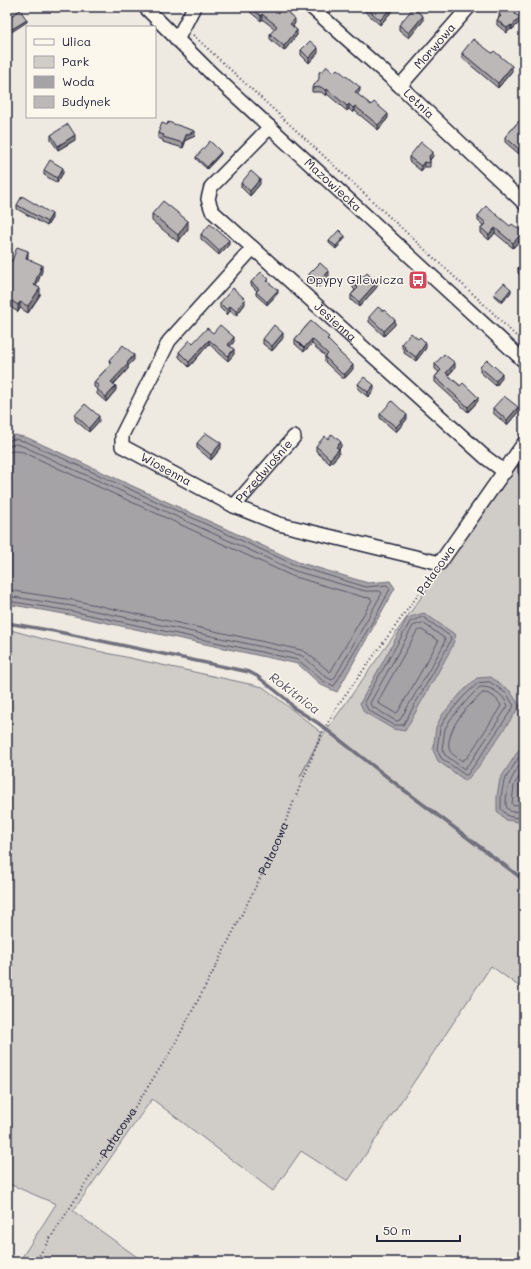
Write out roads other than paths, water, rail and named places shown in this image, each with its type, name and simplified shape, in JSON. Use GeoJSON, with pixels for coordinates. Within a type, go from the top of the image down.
{"type":"FeatureCollection","features":[{"type":"Feature","properties":{"kind":"street","name":"Mazowiecka"},"geometry":{"type":"LineString","coordinates":[[145,7],[177,40],[270,127],[524,361]]}},
{"type":"Feature","properties":{"kind":"street"},"geometry":{"type":"LineString","coordinates":[[177,40],[194,7]]}},
{"type":"Feature","properties":{"kind":"street","name":"Letnia"},"geometry":{"type":"LineString","coordinates":[[311,7],[400,86],[524,204]]}},
{"type":"Feature","properties":{"kind":"street","name":"Morwowa"},"geometry":{"type":"LineString","coordinates":[[400,86],[469,7]]}},
{"type":"Feature","properties":{"kind":"street","name":"Jesienna"},"geometry":{"type":"LineString","coordinates":[[270,127],[211,187],[208,199],[212,211],[485,457],[505,472]]}},
{"type":"Feature","properties":{"kind":"street","name":"Wiosenna"},"geometry":{"type":"LineString","coordinates":[[253,248],[169,341],[122,435],[122,446],[234,506],[279,524],[440,563]]}},
{"type":"Feature","properties":{"kind":"street","name":"Przedwiośnie"},"geometry":{"type":"LineString","coordinates":[[234,506],[294,437]]}},
{"type":"Feature","properties":{"kind":"street","name":"Pałacowa"},"geometry":{"type":"LineString","coordinates":[[440,563],[524,443]]}},
{"type":"Feature","properties":{"kind":"water"},"geometry":{"type":"Polygon","coordinates":[[[15,435],[28,438],[298,562],[368,583],[390,581],[395,588],[337,692],[321,685],[298,664],[70,615],[7,604],[7,438],[15,435]]]}},
{"type":"Feature","properties":{"kind":"water"},"geometry":{"type":"Polygon","coordinates":[[[424,613],[456,635],[451,649],[405,731],[393,729],[364,712],[360,703],[407,618],[424,613]]]}},
{"type":"Feature","properties":{"kind":"water"},"geometry":{"type":"Polygon","coordinates":[[[491,677],[510,691],[520,706],[479,766],[466,781],[438,761],[433,750],[436,727],[442,715],[461,693],[477,678],[491,677]]]}},
{"type":"Feature","properties":{"kind":"water"},"geometry":{"type":"Polygon","coordinates":[[[524,742],[524,818],[518,822],[506,820],[497,811],[497,796],[500,779],[524,742]]]}},
{"type":"Feature","properties":{"kind":"waterway","name":"Rokitnica"},"geometry":{"type":"LineString","coordinates":[[7,623],[54,631],[249,672],[257,676],[286,699],[294,708],[318,723],[524,880]]}},
{"type":"Feature","properties":{"kind":"place","name":"Opypy Gilewicza"},"geometry":{"type":"Point","coordinates":[418,280]}}]}
